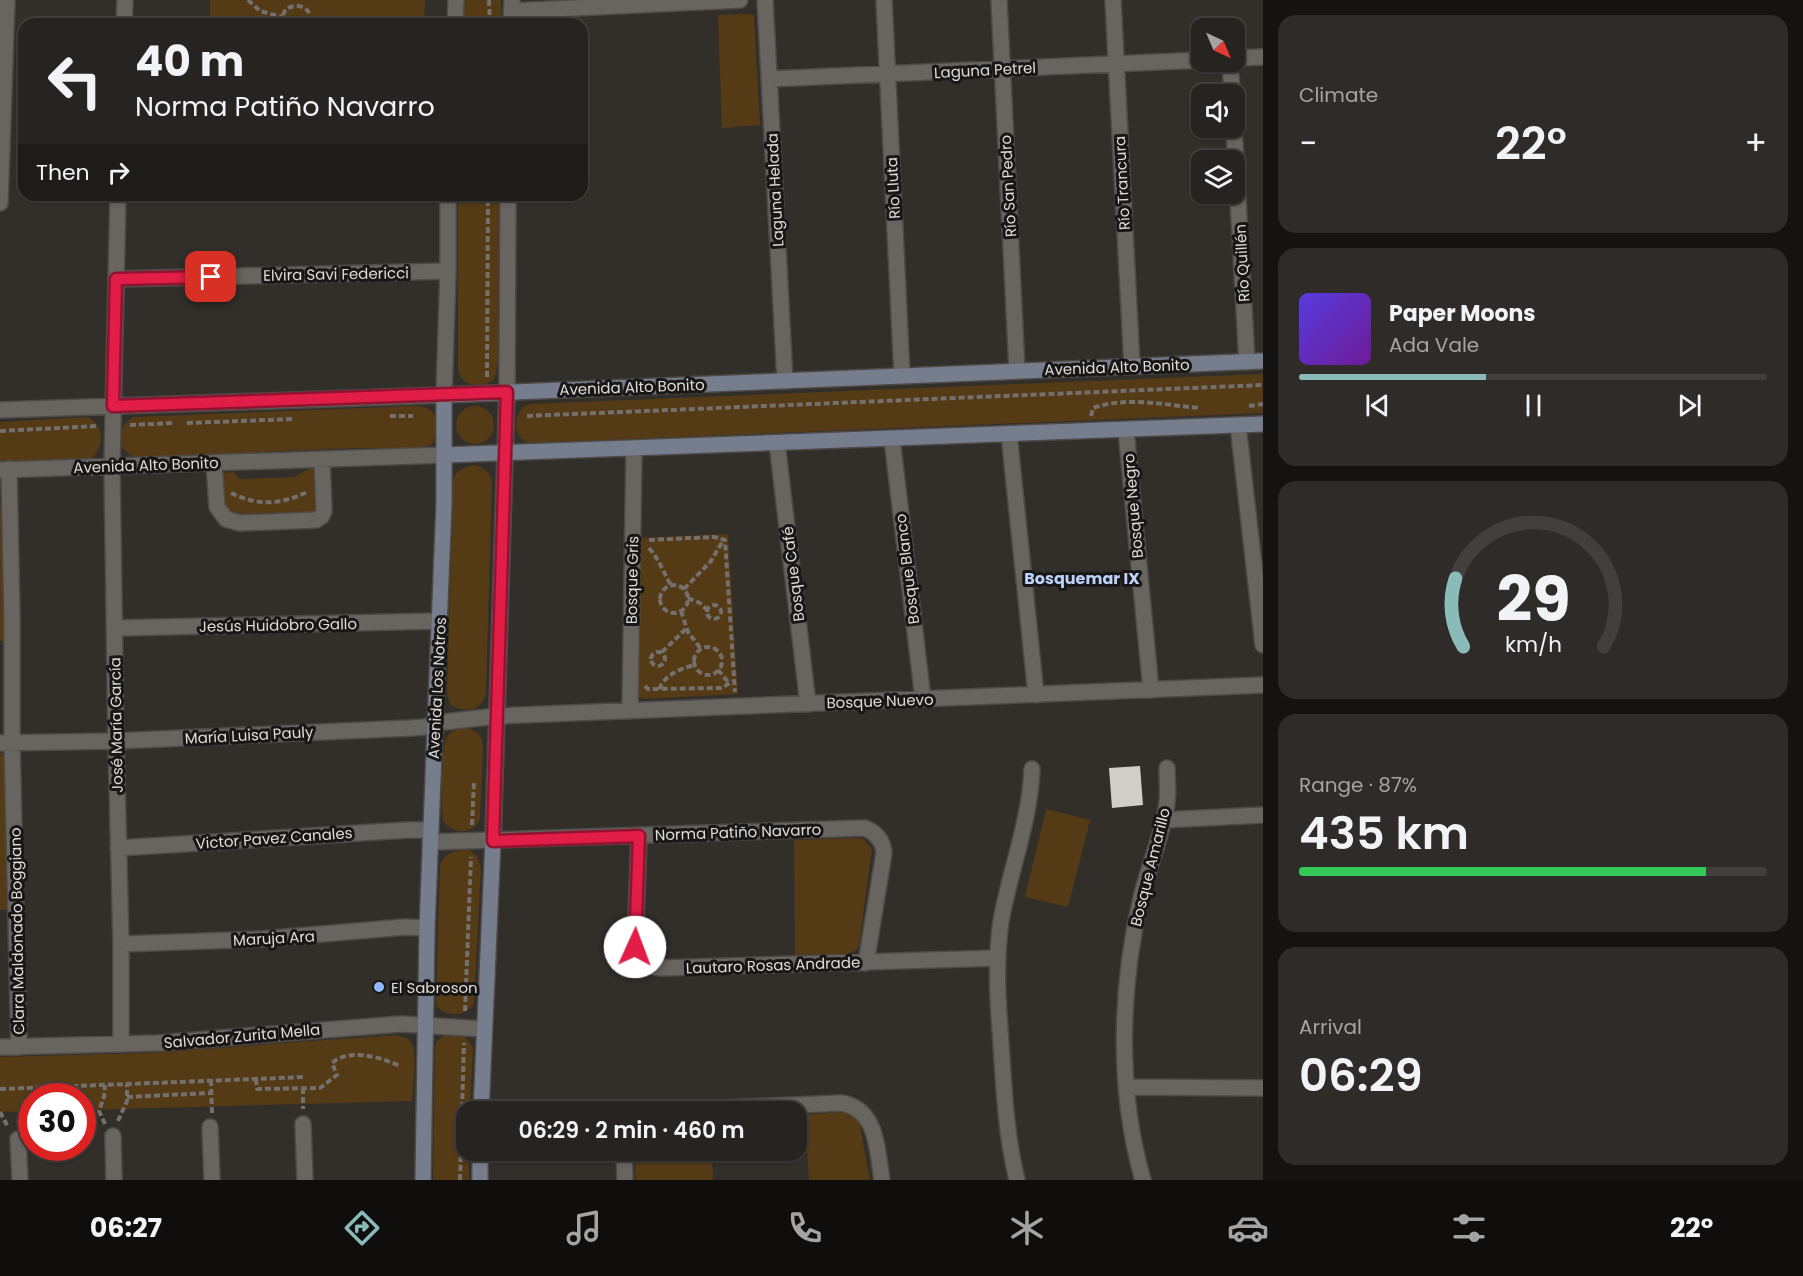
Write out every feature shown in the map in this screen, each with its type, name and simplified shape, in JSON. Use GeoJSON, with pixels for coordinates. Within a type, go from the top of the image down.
{"type":"FeatureCollection","features":[{"type":"Feature","properties":{"kind":"street"},"geometry":{"type":"LineString","coordinates":[[0,203],[2,89],[7,0]]}},
{"type":"Feature","properties":{"kind":"street"},"geometry":{"type":"LineString","coordinates":[[124,18],[125,0]]}},
{"type":"Feature","properties":{"kind":"street"},"geometry":{"type":"LineString","coordinates":[[455,18],[456,0]]}},
{"type":"Feature","properties":{"kind":"street"},"geometry":{"type":"LineString","coordinates":[[512,12],[740,0]]}},
{"type":"Feature","properties":{"kind":"street","name":"Laguna Helada"},"geometry":{"type":"LineString","coordinates":[[765,0],[785,381]]}},
{"type":"Feature","properties":{"kind":"street","name":"Río Lluta"},"geometry":{"type":"LineString","coordinates":[[884,0],[902,376]]}},
{"type":"Feature","properties":{"kind":"street","name":"Río San Pedro"},"geometry":{"type":"LineString","coordinates":[[999,0],[1017,371]]}},
{"type":"Feature","properties":{"kind":"street","name":"Río Trancura"},"geometry":{"type":"LineString","coordinates":[[1113,0],[1132,366]]}},
{"type":"Feature","properties":{"kind":"street"},"geometry":{"type":"LineString","coordinates":[[1245,58],[1263,57]]}},
{"type":"Feature","properties":{"kind":"street","name":"Laguna Petrel"},"geometry":{"type":"LineString","coordinates":[[769,79],[1191,61]]}},
{"type":"Feature","properties":{"kind":"street","name":"Río Quillén"},"geometry":{"type":"LineString","coordinates":[[1235,138],[1255,361]]}},
{"type":"Feature","properties":{"kind":"street","name":"José María García"},"geometry":{"type":"LineString","coordinates":[[118,201],[112,466],[122,1044]]}},
{"type":"Feature","properties":{"kind":"street","name":"Avenida Los Notros"},"geometry":{"type":"LineString","coordinates":[[423,1180],[424,1026],[440,621],[448,201]]}},
{"type":"Feature","properties":{"kind":"street"},"geometry":{"type":"LineString","coordinates":[[481,1101],[493,841],[507,392],[508,201]]}},
{"type":"Feature","properties":{"kind":"street","name":"Elvira Savi Federicci"},"geometry":{"type":"LineString","coordinates":[[116,279],[448,271]]}},
{"type":"Feature","properties":{"kind":"street","name":"Avenida Alto Bonito"},"geometry":{"type":"LineString","coordinates":[[0,410],[444,395],[1255,361]]}},
{"type":"Feature","properties":{"kind":"street","name":"Avenida Alto Bonito"},"geometry":{"type":"LineString","coordinates":[[4,470],[505,454],[1263,424]]}},
{"type":"Feature","properties":{"kind":"street"},"geometry":{"type":"LineString","coordinates":[[1238,425],[1263,645]]}},
{"type":"Feature","properties":{"kind":"street","name":"Bosque Negro"},"geometry":{"type":"LineString","coordinates":[[1126,430],[1151,690]]}},
{"type":"Feature","properties":{"kind":"street"},"geometry":{"type":"LineString","coordinates":[[1009,434],[1036,694]]}},
{"type":"Feature","properties":{"kind":"street","name":"Bosque Blanco"},"geometry":{"type":"LineString","coordinates":[[892,439],[923,699]]}},
{"type":"Feature","properties":{"kind":"street","name":"Bosque Café"},"geometry":{"type":"LineString","coordinates":[[777,443],[808,704]]}},
{"type":"Feature","properties":{"kind":"street","name":"Bosque Gris"},"geometry":{"type":"LineString","coordinates":[[630,711],[640,540],[634,449]]}},
{"type":"Feature","properties":{"kind":"street"},"geometry":{"type":"LineString","coordinates":[[214,463],[218,507],[226,519],[240,523],[316,519],[322,516],[324,511],[322,459]]}},
{"type":"Feature","properties":{"kind":"street","name":"Clara Maldonado Boggiano"},"geometry":{"type":"LineString","coordinates":[[4,470],[12,618],[6,743],[19,1047]]}},
{"type":"Feature","properties":{"kind":"street","name":"Jesús Huidobro Gallo"},"geometry":{"type":"LineString","coordinates":[[115,628],[440,621]]}},
{"type":"Feature","properties":{"kind":"street","name":"Bosque Nuevo"},"geometry":{"type":"LineString","coordinates":[[497,716],[1263,685]]}},
{"type":"Feature","properties":{"kind":"street","name":"María Luisa Pauly"},"geometry":{"type":"LineString","coordinates":[[6,743],[116,741],[411,728],[497,716]]}},
{"type":"Feature","properties":{"kind":"street","name":"Bosque Amarillo"},"geometry":{"type":"LineString","coordinates":[[1143,1180],[1133,1136],[1127,1088],[1125,1026],[1131,955],[1141,897],[1164,820],[1167,768]]}},
{"type":"Feature","properties":{"kind":"street"},"geometry":{"type":"LineString","coordinates":[[1017,1180],[1004,1101],[998,957],[1006,898],[1029,804],[1032,769]]}},
{"type":"Feature","properties":{"kind":"street"},"geometry":{"type":"LineString","coordinates":[[1164,820],[1263,815]]}},
{"type":"Feature","properties":{"kind":"street","name":"Norma Patiño Navarro"},"geometry":{"type":"LineString","coordinates":[[430,836],[493,841],[859,827],[872,831],[881,841],[884,854],[866,963]]}},
{"type":"Feature","properties":{"kind":"street","name":"Victor Pavez Canales"},"geometry":{"type":"LineString","coordinates":[[118,848],[408,830],[430,836]]}},
{"type":"Feature","properties":{"kind":"street","name":"Lautaro Rosas Andrade"},"geometry":{"type":"LineString","coordinates":[[639,836],[635,947],[637,956],[646,964],[662,969],[998,957]]}},
{"type":"Feature","properties":{"kind":"street","name":"Maruja Ara"},"geometry":{"type":"LineString","coordinates":[[121,944],[263,939],[405,927],[427,928]]}},
{"type":"Feature","properties":{"kind":"street","name":"Salvador Zurita Mella"},"geometry":{"type":"LineString","coordinates":[[0,1047],[122,1044],[401,1024],[484,1029]]}},
{"type":"Feature","properties":{"kind":"street"},"geometry":{"type":"LineString","coordinates":[[1127,1088],[1263,1088]]}},
{"type":"Feature","properties":{"kind":"street"},"geometry":{"type":"LineString","coordinates":[[807,1104],[841,1103],[863,1112],[873,1128],[882,1180]]}},
{"type":"Feature","properties":{"kind":"street"},"geometry":{"type":"LineString","coordinates":[[211,1119],[212,1180]]}},
{"type":"Feature","properties":{"kind":"street"},"geometry":{"type":"LineString","coordinates":[[303,1124],[305,1180]]}},
{"type":"Feature","properties":{"kind":"street"},"geometry":{"type":"LineString","coordinates":[[113,1136],[114,1180]]}},
{"type":"Feature","properties":{"kind":"street"},"geometry":{"type":"LineString","coordinates":[[19,1161],[20,1180]]}},
{"type":"Feature","properties":{"kind":"street"},"geometry":{"type":"LineString","coordinates":[[480,1161],[480,1180]]}},
{"type":"Feature","properties":{"kind":"street"},"geometry":{"type":"LineString","coordinates":[[624,1161],[625,1180]]}},
{"type":"Feature","properties":{"kind":"path"},"geometry":{"type":"LineString","coordinates":[[248,0],[260,11],[282,17],[288,6],[300,3],[309,11],[310,18]]}},
{"type":"Feature","properties":{"kind":"path"},"geometry":{"type":"LineString","coordinates":[[489,0],[490,18]]}},
{"type":"Feature","properties":{"kind":"path"},"geometry":{"type":"LineString","coordinates":[[487,380],[488,201]]}},
{"type":"Feature","properties":{"kind":"path"},"geometry":{"type":"LineString","coordinates":[[527,416],[1263,386]]}},
{"type":"Feature","properties":{"kind":"path"},"geometry":{"type":"LineString","coordinates":[[1092,431],[1091,411],[1097,407],[1138,402],[1204,408]]}},
{"type":"Feature","properties":{"kind":"path"},"geometry":{"type":"LineString","coordinates":[[1242,407],[1263,404]]}},
{"type":"Feature","properties":{"kind":"path"},"geometry":{"type":"LineString","coordinates":[[379,416],[413,416]]}},
{"type":"Feature","properties":{"kind":"path"},"geometry":{"type":"LineString","coordinates":[[0,431],[300,419]]}},
{"type":"Feature","properties":{"kind":"path"},"geometry":{"type":"LineString","coordinates":[[226,490],[251,501],[263,502],[296,497],[311,490]]}},
{"type":"Feature","properties":{"kind":"path"},"geometry":{"type":"LineString","coordinates":[[640,540],[714,537],[724,539]]}},
{"type":"Feature","properties":{"kind":"path"},"geometry":{"type":"LineString","coordinates":[[684,589],[711,561],[724,539]]}},
{"type":"Feature","properties":{"kind":"path"},"geometry":{"type":"LineString","coordinates":[[724,539],[730,612],[732,682],[736,707]]}},
{"type":"Feature","properties":{"kind":"path"},"geometry":{"type":"LineString","coordinates":[[640,540],[659,560],[671,585]]}},
{"type":"Feature","properties":{"kind":"path"},"geometry":{"type":"LineString","coordinates":[[647,558],[648,547]]}},
{"type":"Feature","properties":{"kind":"path"},"geometry":{"type":"LineString","coordinates":[[671,585],[684,589],[688,598],[681,611],[669,611],[661,603],[662,592],[671,585]]}},
{"type":"Feature","properties":{"kind":"path"},"geometry":{"type":"LineString","coordinates":[[688,598],[700,603],[712,619],[720,617],[722,613],[730,612]]}},
{"type":"Feature","properties":{"kind":"path"},"geometry":{"type":"LineString","coordinates":[[707,610],[711,605],[716,604],[721,608],[722,613]]}},
{"type":"Feature","properties":{"kind":"path"},"geometry":{"type":"LineString","coordinates":[[681,611],[691,636],[701,649]]}},
{"type":"Feature","properties":{"kind":"path"},"geometry":{"type":"LineString","coordinates":[[662,652],[687,628]]}},
{"type":"Feature","properties":{"kind":"path"},"geometry":{"type":"LineString","coordinates":[[711,648],[719,654],[721,664],[712,674],[705,675],[694,665],[696,654],[701,649],[711,648]]}},
{"type":"Feature","properties":{"kind":"path"},"geometry":{"type":"LineString","coordinates":[[659,689],[668,676],[694,665]]}},
{"type":"Feature","properties":{"kind":"path"},"geometry":{"type":"LineString","coordinates":[[718,670],[732,682]]}},
{"type":"Feature","properties":{"kind":"path"},"geometry":{"type":"LineString","coordinates":[[644,683],[648,689],[659,689],[720,688],[732,682]]}},
{"type":"Feature","properties":{"kind":"path"},"geometry":{"type":"LineString","coordinates":[[460,1180],[474,781]]}},
{"type":"Feature","properties":{"kind":"path"},"geometry":{"type":"LineString","coordinates":[[256,1079],[257,1089],[322,1087],[337,1075],[332,1063],[346,1056],[377,1058],[400,1066]]}},
{"type":"Feature","properties":{"kind":"path"},"geometry":{"type":"LineString","coordinates":[[297,1077],[297,1088]]}},
{"type":"Feature","properties":{"kind":"path"},"geometry":{"type":"LineString","coordinates":[[0,1089],[305,1077]]}},
{"type":"Feature","properties":{"kind":"path"},"geometry":{"type":"LineString","coordinates":[[211,1080],[211,1119]]}},
{"type":"Feature","properties":{"kind":"path"},"geometry":{"type":"LineString","coordinates":[[113,1136],[126,1104],[128,1084]]}},
{"type":"Feature","properties":{"kind":"path"},"geometry":{"type":"LineString","coordinates":[[105,1085],[99,1115],[113,1136]]}},
{"type":"Feature","properties":{"kind":"path"},"geometry":{"type":"LineString","coordinates":[[128,1097],[211,1093]]}},
{"type":"Feature","properties":{"kind":"shaded area"},"geometry":{"type":"Polygon","coordinates":[[[210,0],[425,0],[424,18],[210,18],[210,0]]]}},
{"type":"Feature","properties":{"kind":"shaded area"},"geometry":{"type":"Polygon","coordinates":[[[463,0],[501,0],[501,18],[462,18],[463,0]]]}},
{"type":"Feature","properties":{"kind":"shaded area"},"geometry":{"type":"Polygon","coordinates":[[[752,14],[754,16],[760,125],[722,128],[718,15],[752,14]]]}},
{"type":"Feature","properties":{"kind":"shaded area"},"geometry":{"type":"Polygon","coordinates":[[[458,201],[499,201],[496,373],[490,382],[474,385],[463,380],[458,372],[458,201]]]}},
{"type":"Feature","properties":{"kind":"shaded area"},"geometry":{"type":"Polygon","coordinates":[[[1263,374],[1263,413],[532,443],[520,437],[516,425],[519,413],[529,404],[1263,374]]]}},
{"type":"Feature","properties":{"kind":"shaded area"},"geometry":{"type":"Polygon","coordinates":[[[417,406],[429,410],[437,423],[432,444],[417,448],[277,451],[141,459],[127,453],[120,441],[122,428],[133,417],[417,406]]]}},
{"type":"Feature","properties":{"kind":"shaded area"},"geometry":{"type":"Polygon","coordinates":[[[475,406],[489,411],[494,425],[489,439],[475,444],[461,439],[456,425],[461,411],[475,406]]]}},
{"type":"Feature","properties":{"kind":"shaded area"},"geometry":{"type":"Polygon","coordinates":[[[88,417],[98,426],[101,437],[99,449],[91,459],[0,463],[0,422],[88,417]]]}},
{"type":"Feature","properties":{"kind":"shaded area"},"geometry":{"type":"Polygon","coordinates":[[[475,465],[486,470],[492,481],[486,692],[478,706],[468,710],[451,705],[447,695],[453,480],[461,469],[475,465]]]}},
{"type":"Feature","properties":{"kind":"shaded area"},"geometry":{"type":"Polygon","coordinates":[[[312,467],[317,471],[319,513],[236,520],[223,508],[221,473],[234,472],[240,479],[295,477],[312,467]]]}},
{"type":"Feature","properties":{"kind":"shaded area"},"geometry":{"type":"Polygon","coordinates":[[[0,507],[2,510],[6,641],[0,641],[0,507]]]}},
{"type":"Feature","properties":{"kind":"shaded area"},"geometry":{"type":"Polygon","coordinates":[[[728,534],[738,694],[642,699],[635,693],[639,538],[728,534]]]}},
{"type":"Feature","properties":{"kind":"shaded area"},"geometry":{"type":"Polygon","coordinates":[[[463,728],[477,732],[483,748],[480,818],[473,828],[457,831],[443,821],[443,764],[447,737],[450,733],[463,728]]]}},
{"type":"Feature","properties":{"kind":"shaded area"},"geometry":{"type":"Polygon","coordinates":[[[0,753],[6,760],[11,909],[0,910],[0,753]]]}},
{"type":"Feature","properties":{"kind":"shaded area"},"geometry":{"type":"Polygon","coordinates":[[[1046,809],[1090,820],[1068,907],[1025,897],[1046,809]]]}},
{"type":"Feature","properties":{"kind":"shaded area"},"geometry":{"type":"Polygon","coordinates":[[[864,839],[872,849],[859,946],[855,951],[847,954],[795,955],[794,840],[864,839]]]}},
{"type":"Feature","properties":{"kind":"shaded area"},"geometry":{"type":"Polygon","coordinates":[[[469,850],[477,856],[481,868],[474,1003],[471,1008],[462,1013],[451,1014],[437,1007],[436,1001],[440,864],[452,852],[469,850]]]}},
{"type":"Feature","properties":{"kind":"shaded area"},"geometry":{"type":"Polygon","coordinates":[[[448,1033],[463,1035],[473,1048],[470,1101],[456,1101],[456,1161],[469,1161],[469,1180],[433,1180],[435,1046],[437,1041],[448,1033]]]}},
{"type":"Feature","properties":{"kind":"shaded area"},"geometry":{"type":"Polygon","coordinates":[[[396,1035],[409,1040],[412,1044],[414,1072],[412,1101],[96,1110],[96,1083],[18,1083],[18,1111],[0,1112],[0,1057],[148,1053],[396,1035]]]}},
{"type":"Feature","properties":{"kind":"shaded area"},"geometry":{"type":"Polygon","coordinates":[[[845,1112],[859,1120],[870,1180],[809,1180],[807,1115],[845,1112]]]}},
{"type":"Feature","properties":{"kind":"shaded area"},"geometry":{"type":"Polygon","coordinates":[[[636,1161],[712,1161],[713,1180],[635,1180],[636,1161]]]}},
{"type":"Feature","properties":{"kind":"building"},"geometry":{"type":"Polygon","coordinates":[[[1140,766],[1143,805],[1112,808],[1109,768],[1140,766]]]}},
{"type":"Feature","properties":{"kind":"place","name":"El Sabroson"},"geometry":{"type":"Point","coordinates":[379,987]}},
{"type":"Feature","properties":{"kind":"district","name":"Bosquemar IX"},"geometry":{"type":"Point","coordinates":[1082,578]}},
{"type":"Feature","properties":{"kind":"route"},"geometry":{"type":"LineString","coordinates":[[211,277],[116,279],[113,406],[507,392],[493,841],[639,836],[635,947]]}}]}
